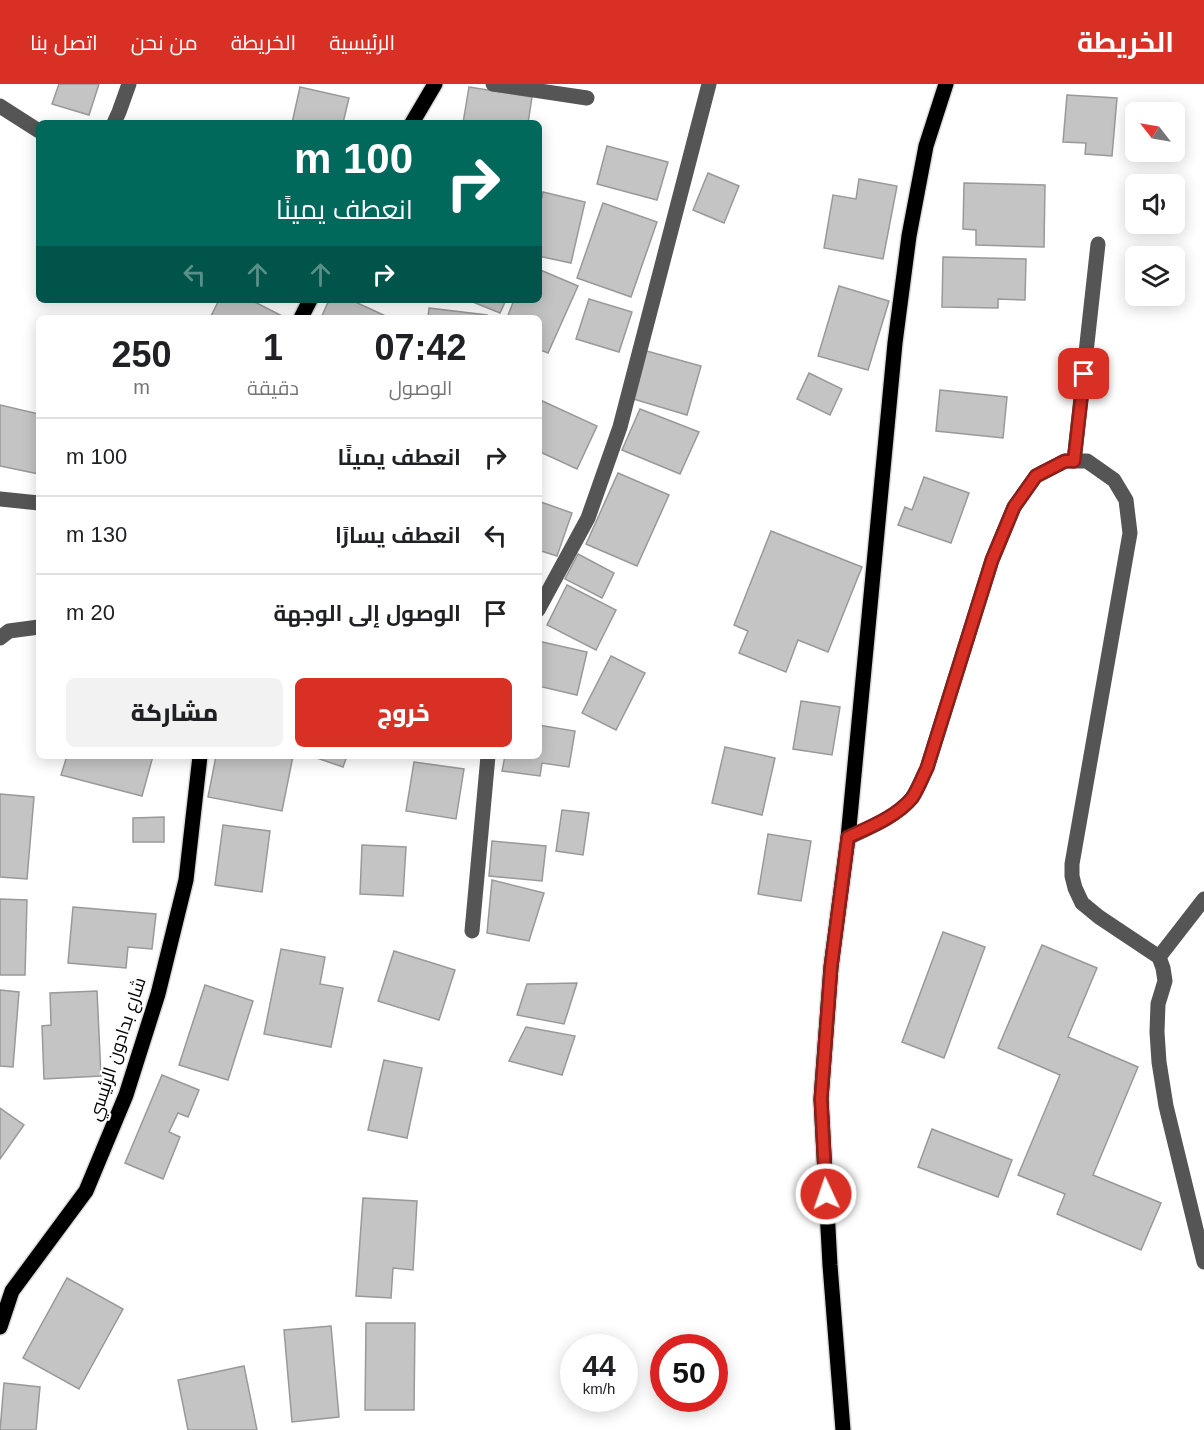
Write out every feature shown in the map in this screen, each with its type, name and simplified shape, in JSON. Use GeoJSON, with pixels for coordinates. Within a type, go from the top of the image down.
{"type":"FeatureCollection","features":[{"type":"Feature","properties":{"kind":"main road"},"geometry":{"type":"LineString","coordinates":[[414,120],[435,84]]}},
{"type":"Feature","properties":{"kind":"main road"},"geometry":{"type":"LineString","coordinates":[[843,1430],[830,1265],[821,1099],[831,967],[848,837],[896,332],[909,236],[926,146],[946,84]]}},
{"type":"Feature","properties":{"kind":"main road","name":"شارع بدادون الرئيسي"},"geometry":{"type":"LineString","coordinates":[[0,1327],[12,1292],[86,1191],[126,1095],[158,994],[186,880],[200,759]]}},
{"type":"Feature","properties":{"kind":"street"},"geometry":{"type":"LineString","coordinates":[[115,120],[129,84]]}},
{"type":"Feature","properties":{"kind":"street"},"geometry":{"type":"LineString","coordinates":[[493,84],[587,98]]}},
{"type":"Feature","properties":{"kind":"street"},"geometry":{"type":"LineString","coordinates":[[542,603],[588,518],[620,427],[709,84]]}},
{"type":"Feature","properties":{"kind":"street"},"geometry":{"type":"LineString","coordinates":[[0,106],[36,129]]}},
{"type":"Feature","properties":{"kind":"street"},"geometry":{"type":"LineString","coordinates":[[1074,461],[1098,244]]}},
{"type":"Feature","properties":{"kind":"street"},"geometry":{"type":"LineString","coordinates":[[848,837],[881,821],[901,808],[913,796],[927,768],[992,560],[1014,507],[1036,476],[1065,461],[1087,461],[1114,480],[1126,501],[1130,533],[1072,864],[1072,876],[1082,903],[1159,957],[1163,968],[1165,981],[1158,1004],[1156,1032],[1159,1062],[1166,1106],[1204,1262]]}},
{"type":"Feature","properties":{"kind":"street"},"geometry":{"type":"LineString","coordinates":[[0,499],[36,503]]}},
{"type":"Feature","properties":{"kind":"street"},"geometry":{"type":"LineString","coordinates":[[0,638],[9,631],[36,627]]}},
{"type":"Feature","properties":{"kind":"street"},"geometry":{"type":"LineString","coordinates":[[472,931],[488,759]]}},
{"type":"Feature","properties":{"kind":"street"},"geometry":{"type":"LineString","coordinates":[[1159,957],[1204,899]]}},
{"type":"Feature","properties":{"kind":"building"},"geometry":{"type":"Polygon","coordinates":[[[59,84],[99,84],[89,115],[52,104],[59,84]]]}},
{"type":"Feature","properties":{"kind":"building"},"geometry":{"type":"Polygon","coordinates":[[[300,87],[349,98],[344,120],[293,120],[300,87]]]}},
{"type":"Feature","properties":{"kind":"building"},"geometry":{"type":"Polygon","coordinates":[[[469,87],[532,97],[528,120],[464,120],[469,87]]]}},
{"type":"Feature","properties":{"kind":"building"},"geometry":{"type":"Polygon","coordinates":[[[1067,95],[1117,98],[1112,156],[1085,154],[1086,143],[1063,142],[1067,95]]]}},
{"type":"Feature","properties":{"kind":"building"},"geometry":{"type":"Polygon","coordinates":[[[607,146],[668,162],[657,200],[597,184],[607,146]]]}},
{"type":"Feature","properties":{"kind":"building"},"geometry":{"type":"Polygon","coordinates":[[[708,173],[739,186],[724,223],[693,210],[708,173]]]}},
{"type":"Feature","properties":{"kind":"building"},"geometry":{"type":"Polygon","coordinates":[[[859,179],[897,186],[883,259],[824,248],[833,195],[856,199],[859,179]]]}},
{"type":"Feature","properties":{"kind":"building"},"geometry":{"type":"Polygon","coordinates":[[[964,183],[1045,185],[1044,247],[976,245],[976,230],[963,229],[964,183]]]}},
{"type":"Feature","properties":{"kind":"building"},"geometry":{"type":"Polygon","coordinates":[[[543,192],[585,202],[571,263],[542,257],[543,192]]]}},
{"type":"Feature","properties":{"kind":"building"},"geometry":{"type":"Polygon","coordinates":[[[603,203],[657,222],[631,297],[577,278],[603,203]]]}},
{"type":"Feature","properties":{"kind":"building"},"geometry":{"type":"Polygon","coordinates":[[[943,257],[1026,259],[1025,300],[998,299],[998,308],[942,307],[943,257]]]}},
{"type":"Feature","properties":{"kind":"building"},"geometry":{"type":"Polygon","coordinates":[[[542,271],[578,286],[548,353],[542,351],[542,315],[508,315],[513,303],[542,303],[542,271]]]}},
{"type":"Feature","properties":{"kind":"building"},"geometry":{"type":"Polygon","coordinates":[[[839,286],[889,301],[868,370],[818,356],[839,286]]]}},
{"type":"Feature","properties":{"kind":"building"},"geometry":{"type":"Polygon","coordinates":[[[589,299],[632,312],[619,352],[576,339],[589,299]]]}},
{"type":"Feature","properties":{"kind":"building"},"geometry":{"type":"Polygon","coordinates":[[[218,303],[257,303],[280,315],[212,315],[218,303]]]}},
{"type":"Feature","properties":{"kind":"building"},"geometry":{"type":"Polygon","coordinates":[[[328,303],[358,303],[384,315],[322,315],[328,303]]]}},
{"type":"Feature","properties":{"kind":"building"},"geometry":{"type":"Polygon","coordinates":[[[475,303],[505,303],[500,313],[475,303]]]}},
{"type":"Feature","properties":{"kind":"building"},"geometry":{"type":"Polygon","coordinates":[[[429,308],[487,315],[428,315],[429,308]]]}},
{"type":"Feature","properties":{"kind":"building"},"geometry":{"type":"Polygon","coordinates":[[[643,350],[701,366],[687,415],[630,398],[643,350]]]}},
{"type":"Feature","properties":{"kind":"building"},"geometry":{"type":"Polygon","coordinates":[[[809,373],[842,389],[830,415],[797,399],[809,373]]]}},
{"type":"Feature","properties":{"kind":"building"},"geometry":{"type":"Polygon","coordinates":[[[940,390],[1007,397],[1003,438],[936,431],[940,390]]]}},
{"type":"Feature","properties":{"kind":"building"},"geometry":{"type":"Polygon","coordinates":[[[542,401],[597,426],[577,469],[542,453],[542,401]]]}},
{"type":"Feature","properties":{"kind":"building"},"geometry":{"type":"Polygon","coordinates":[[[0,405],[36,413],[36,473],[0,466],[0,405]]]}},
{"type":"Feature","properties":{"kind":"building"},"geometry":{"type":"Polygon","coordinates":[[[640,409],[699,432],[680,474],[622,450],[640,409]]]}},
{"type":"Feature","properties":{"kind":"building"},"geometry":{"type":"Polygon","coordinates":[[[618,473],[669,495],[637,566],[586,544],[618,473]]]}},
{"type":"Feature","properties":{"kind":"building"},"geometry":{"type":"Polygon","coordinates":[[[924,477],[969,493],[951,543],[898,525],[905,507],[912,510],[924,477]]]}},
{"type":"Feature","properties":{"kind":"building"},"geometry":{"type":"Polygon","coordinates":[[[542,502],[572,513],[557,556],[542,551],[542,502]]]}},
{"type":"Feature","properties":{"kind":"building"},"geometry":{"type":"Polygon","coordinates":[[[771,531],[862,567],[828,652],[798,640],[786,672],[739,653],[748,631],[734,625],[771,531]]]}},
{"type":"Feature","properties":{"kind":"building"},"geometry":{"type":"Polygon","coordinates":[[[578,554],[614,573],[602,598],[565,579],[578,554]]]}},
{"type":"Feature","properties":{"kind":"building"},"geometry":{"type":"Polygon","coordinates":[[[567,585],[616,610],[596,650],[547,625],[567,585]]]}},
{"type":"Feature","properties":{"kind":"building"},"geometry":{"type":"Polygon","coordinates":[[[542,642],[587,652],[577,695],[542,687],[542,642]]]}},
{"type":"Feature","properties":{"kind":"building"},"geometry":{"type":"Polygon","coordinates":[[[611,656],[645,673],[616,730],[582,713],[611,656]]]}},
{"type":"Feature","properties":{"kind":"building"},"geometry":{"type":"Polygon","coordinates":[[[801,701],[840,707],[832,755],[793,749],[801,701]]]}},
{"type":"Feature","properties":{"kind":"building"},"geometry":{"type":"Polygon","coordinates":[[[542,726],[575,731],[569,767],[542,763],[540,776],[502,771],[504,759],[542,759],[542,726]]]}},
{"type":"Feature","properties":{"kind":"building"},"geometry":{"type":"Polygon","coordinates":[[[725,747],[775,758],[762,815],[712,803],[725,747]]]}},
{"type":"Feature","properties":{"kind":"building"},"geometry":{"type":"Polygon","coordinates":[[[66,759],[152,759],[142,796],[61,775],[66,759]]]}},
{"type":"Feature","properties":{"kind":"building"},"geometry":{"type":"Polygon","coordinates":[[[215,759],[292,759],[282,811],[208,797],[215,759]]]}},
{"type":"Feature","properties":{"kind":"building"},"geometry":{"type":"Polygon","coordinates":[[[320,759],[346,759],[343,767],[320,759]]]}},
{"type":"Feature","properties":{"kind":"building"},"geometry":{"type":"Polygon","coordinates":[[[414,762],[464,769],[456,819],[406,811],[414,762]]]}},
{"type":"Feature","properties":{"kind":"building"},"geometry":{"type":"Polygon","coordinates":[[[0,794],[34,797],[27,879],[0,877],[0,794]]]}},
{"type":"Feature","properties":{"kind":"building"},"geometry":{"type":"Polygon","coordinates":[[[562,810],[589,813],[583,855],[556,851],[562,810]]]}},
{"type":"Feature","properties":{"kind":"building"},"geometry":{"type":"Polygon","coordinates":[[[164,817],[164,842],[133,842],[133,818],[164,817]]]}},
{"type":"Feature","properties":{"kind":"building"},"geometry":{"type":"Polygon","coordinates":[[[223,825],[270,831],[262,892],[215,885],[223,825]]]}},
{"type":"Feature","properties":{"kind":"building"},"geometry":{"type":"Polygon","coordinates":[[[768,834],[811,841],[801,901],[758,894],[768,834]]]}},
{"type":"Feature","properties":{"kind":"building"},"geometry":{"type":"Polygon","coordinates":[[[492,841],[546,846],[542,881],[489,876],[492,841]]]}},
{"type":"Feature","properties":{"kind":"building"},"geometry":{"type":"Polygon","coordinates":[[[362,845],[406,847],[403,896],[360,894],[362,845]]]}},
{"type":"Feature","properties":{"kind":"building"},"geometry":{"type":"Polygon","coordinates":[[[492,880],[544,893],[529,941],[487,933],[492,880]]]}},
{"type":"Feature","properties":{"kind":"building"},"geometry":{"type":"Polygon","coordinates":[[[0,899],[27,900],[25,975],[0,975],[0,899]]]}},
{"type":"Feature","properties":{"kind":"building"},"geometry":{"type":"Polygon","coordinates":[[[73,907],[156,914],[152,949],[128,947],[126,968],[68,963],[73,907]]]}},
{"type":"Feature","properties":{"kind":"building"},"geometry":{"type":"Polygon","coordinates":[[[943,932],[985,947],[944,1058],[902,1042],[943,932]]]}},
{"type":"Feature","properties":{"kind":"building"},"geometry":{"type":"Polygon","coordinates":[[[1042,945],[1097,968],[1068,1037],[1138,1067],[1093,1175],[1161,1203],[1141,1250],[1057,1214],[1065,1194],[1018,1175],[1060,1075],[998,1048],[1042,945]]]}},
{"type":"Feature","properties":{"kind":"building"},"geometry":{"type":"Polygon","coordinates":[[[281,949],[325,957],[320,984],[343,988],[331,1047],[264,1034],[281,949]]]}},
{"type":"Feature","properties":{"kind":"building"},"geometry":{"type":"Polygon","coordinates":[[[394,951],[455,970],[439,1020],[378,1001],[394,951]]]}},
{"type":"Feature","properties":{"kind":"building"},"geometry":{"type":"Polygon","coordinates":[[[577,983],[564,1024],[517,1015],[527,984],[577,983]]]}},
{"type":"Feature","properties":{"kind":"building"},"geometry":{"type":"Polygon","coordinates":[[[205,985],[253,1001],[228,1080],[179,1065],[205,985]]]}},
{"type":"Feature","properties":{"kind":"building"},"geometry":{"type":"Polygon","coordinates":[[[0,990],[19,992],[13,1067],[0,1066],[0,990]]]}},
{"type":"Feature","properties":{"kind":"building"},"geometry":{"type":"Polygon","coordinates":[[[97,991],[101,1076],[44,1079],[42,1026],[51,1025],[50,993],[97,991]]]}},
{"type":"Feature","properties":{"kind":"building"},"geometry":{"type":"Polygon","coordinates":[[[526,1027],[575,1036],[562,1075],[509,1061],[526,1027]]]}},
{"type":"Feature","properties":{"kind":"building"},"geometry":{"type":"Polygon","coordinates":[[[384,1060],[422,1068],[407,1138],[368,1130],[384,1060]]]}},
{"type":"Feature","properties":{"kind":"building"},"geometry":{"type":"Polygon","coordinates":[[[162,1075],[199,1090],[188,1117],[178,1113],[169,1132],[180,1137],[163,1179],[125,1163],[162,1075]]]}},
{"type":"Feature","properties":{"kind":"building"},"geometry":{"type":"Polygon","coordinates":[[[0,1108],[24,1125],[0,1159],[0,1108]]]}},
{"type":"Feature","properties":{"kind":"building"},"geometry":{"type":"Polygon","coordinates":[[[932,1129],[1012,1160],[998,1197],[918,1167],[932,1129]]]}},
{"type":"Feature","properties":{"kind":"building"},"geometry":{"type":"Polygon","coordinates":[[[363,1198],[417,1201],[413,1270],[393,1268],[391,1298],[356,1296],[363,1198]]]}},
{"type":"Feature","properties":{"kind":"building"},"geometry":{"type":"Polygon","coordinates":[[[67,1278],[123,1309],[79,1389],[23,1358],[67,1278]]]}},
{"type":"Feature","properties":{"kind":"building"},"geometry":{"type":"Polygon","coordinates":[[[366,1323],[415,1323],[414,1410],[365,1410],[366,1323]]]}},
{"type":"Feature","properties":{"kind":"building"},"geometry":{"type":"Polygon","coordinates":[[[331,1326],[339,1417],[292,1422],[284,1330],[331,1326]]]}},
{"type":"Feature","properties":{"kind":"building"},"geometry":{"type":"Polygon","coordinates":[[[244,1366],[257,1430],[188,1430],[178,1380],[244,1366]]]}},
{"type":"Feature","properties":{"kind":"building"},"geometry":{"type":"Polygon","coordinates":[[[4,1383],[40,1387],[36,1430],[0,1430],[4,1383]]]}},
{"type":"Feature","properties":{"kind":"route"},"geometry":{"type":"LineString","coordinates":[[826,1194],[821,1099],[831,967],[848,837],[881,821],[901,808],[913,796],[927,768],[992,560],[1014,507],[1036,476],[1065,461],[1074,461],[1084,374]]}}]}
